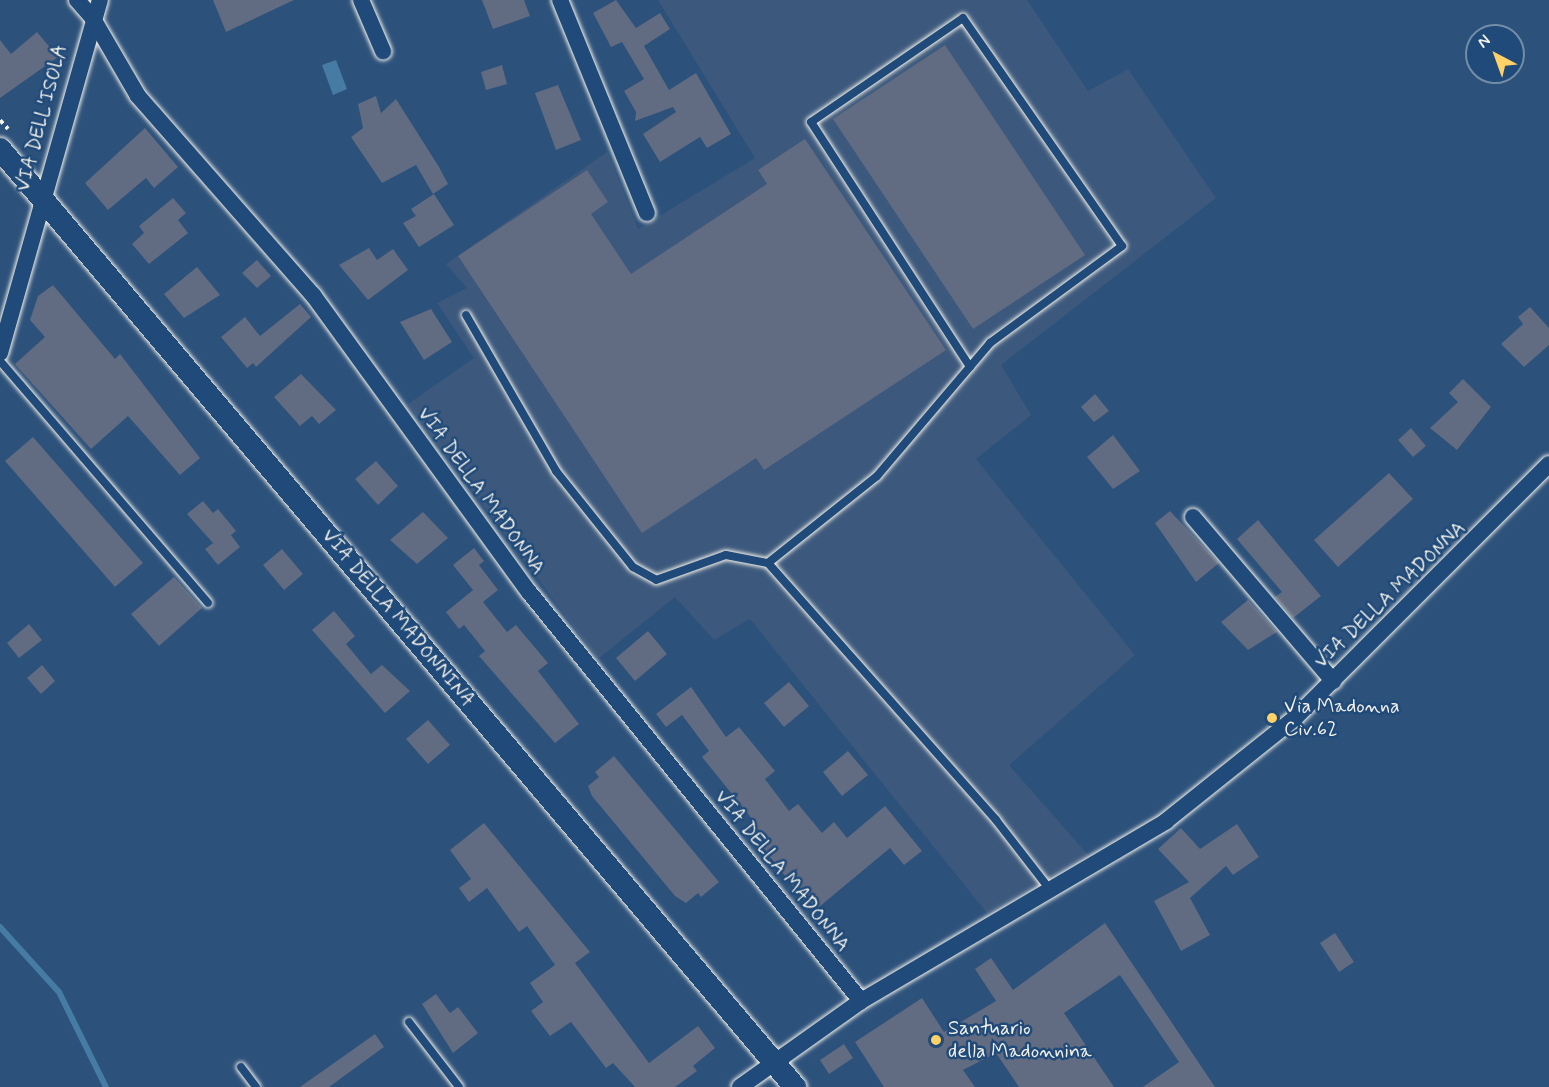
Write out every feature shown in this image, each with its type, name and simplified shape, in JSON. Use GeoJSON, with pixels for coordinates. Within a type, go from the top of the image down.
{"type":"FeatureCollection","features":[{"type":"Feature","properties":{"kind":"street","name":"VIA DELL'ISOLA"},"geometry":{"type":"LineString","coordinates":[[0,353],[42,198],[85,9],[100,0]]}},
{"type":"Feature","properties":{"kind":"street"},"geometry":{"type":"LineString","coordinates":[[361,0],[382,51]]}},
{"type":"Feature","properties":{"kind":"street"},"geometry":{"type":"LineString","coordinates":[[560,0],[647,213]]}},
{"type":"Feature","properties":{"kind":"street","name":"VIA DELLA MADONNA"},"geometry":{"type":"LineString","coordinates":[[85,9],[138,96],[313,295],[529,592],[861,1001]]}},
{"type":"Feature","properties":{"kind":"street","name":"VIA DELLA MADONNINA"},"geometry":{"type":"LineString","coordinates":[[0,149],[795,1087]]}},
{"type":"Feature","properties":{"kind":"street","name":"VIA DELLA MADONNA"},"geometry":{"type":"LineString","coordinates":[[740,1087],[861,1001],[1052,891],[1166,821],[1333,681],[1549,464]]}},
{"type":"Feature","properties":{"kind":"street"},"geometry":{"type":"LineString","coordinates":[[1193,517],[1333,681]]}},
{"type":"Feature","properties":{"kind":"lane"},"geometry":{"type":"LineString","coordinates":[[768,563],[877,476],[990,344],[1122,246],[963,18],[811,122],[970,367]]}},
{"type":"Feature","properties":{"kind":"lane"},"geometry":{"type":"LineString","coordinates":[[466,315],[556,471],[633,567],[656,580],[726,555],[768,563],[996,820],[1052,891]]}},
{"type":"Feature","properties":{"kind":"lane"},"geometry":{"type":"LineString","coordinates":[[0,361],[208,603]]}},
{"type":"Feature","properties":{"kind":"lane"},"geometry":{"type":"LineString","coordinates":[[409,1022],[459,1087]]}},
{"type":"Feature","properties":{"kind":"lane"},"geometry":{"type":"LineString","coordinates":[[241,1067],[256,1087]]}},
{"type":"Feature","properties":{"kind":"shaded area"},"geometry":{"type":"Polygon","coordinates":[[[658,0],[1027,0],[1088,91],[1128,69],[1216,198],[1001,365],[1031,415],[976,459],[1135,655],[1009,765],[1088,855],[987,913],[750,619],[714,640],[675,597],[598,659],[408,404],[474,358],[437,303],[467,288],[446,264],[607,152],[638,229],[755,158],[658,0]]]}},
{"type":"Feature","properties":{"kind":"shaded area"},"geometry":{"type":"Polygon","coordinates":[[[336,60],[347,89],[333,95],[322,65],[336,60]]]}},
{"type":"Feature","properties":{"kind":"building"},"geometry":{"type":"Polygon","coordinates":[[[213,0],[294,0],[226,32],[213,0]]]}},
{"type":"Feature","properties":{"kind":"building"},"geometry":{"type":"Polygon","coordinates":[[[482,0],[524,0],[530,16],[493,29],[482,0]]]}},
{"type":"Feature","properties":{"kind":"building"},"geometry":{"type":"Polygon","coordinates":[[[616,0],[636,28],[660,13],[670,29],[644,46],[669,90],[696,73],[731,134],[707,148],[700,137],[660,162],[643,134],[676,112],[673,107],[635,121],[636,112],[624,91],[644,79],[622,42],[611,47],[593,13],[616,0]]]}},
{"type":"Feature","properties":{"kind":"building"},"geometry":{"type":"Polygon","coordinates":[[[37,32],[58,57],[0,98],[0,40],[11,54],[37,32]]]}},
{"type":"Feature","properties":{"kind":"building"},"geometry":{"type":"Polygon","coordinates":[[[945,45],[1085,255],[973,329],[833,119],[945,45]]]}},
{"type":"Feature","properties":{"kind":"building"},"geometry":{"type":"Polygon","coordinates":[[[502,65],[507,84],[486,90],[481,72],[502,65]]]}},
{"type":"Feature","properties":{"kind":"building"},"geometry":{"type":"Polygon","coordinates":[[[558,85],[581,140],[556,150],[535,93],[558,85]]]}},
{"type":"Feature","properties":{"kind":"building"},"geometry":{"type":"Polygon","coordinates":[[[376,96],[381,113],[396,99],[448,184],[433,194],[416,165],[382,183],[351,137],[363,128],[358,104],[376,96]]]}},
{"type":"Feature","properties":{"kind":"building"},"geometry":{"type":"Polygon","coordinates":[[[145,128],[178,167],[154,188],[146,178],[108,210],[85,183],[145,128]]]}},
{"type":"Feature","properties":{"kind":"building"},"geometry":{"type":"Polygon","coordinates":[[[805,139],[946,350],[764,470],[756,458],[642,533],[458,256],[587,170],[608,202],[591,214],[631,274],[767,184],[758,170],[805,139]]]}},
{"type":"Feature","properties":{"kind":"building"},"geometry":{"type":"Polygon","coordinates":[[[434,194],[454,225],[419,247],[403,223],[416,216],[411,209],[434,194]]]}},
{"type":"Feature","properties":{"kind":"building"},"geometry":{"type":"Polygon","coordinates":[[[173,198],[186,213],[178,220],[188,233],[149,264],[132,244],[144,233],[139,226],[173,198]]]}},
{"type":"Feature","properties":{"kind":"building"},"geometry":{"type":"Polygon","coordinates":[[[369,248],[377,260],[393,249],[408,270],[368,300],[339,265],[369,248]]]}},
{"type":"Feature","properties":{"kind":"building"},"geometry":{"type":"Polygon","coordinates":[[[257,260],[271,276],[257,288],[242,273],[257,260]]]}},
{"type":"Feature","properties":{"kind":"building"},"geometry":{"type":"Polygon","coordinates":[[[197,267],[220,295],[184,318],[164,294],[197,267]]]}},
{"type":"Feature","properties":{"kind":"building"},"geometry":{"type":"Polygon","coordinates":[[[53,285],[115,359],[120,354],[200,458],[180,475],[128,416],[91,449],[15,364],[45,337],[30,320],[38,296],[53,285]]]}},
{"type":"Feature","properties":{"kind":"building"},"geometry":{"type":"Polygon","coordinates":[[[300,304],[311,317],[256,367],[253,363],[247,368],[221,337],[245,317],[260,336],[300,304]]]}},
{"type":"Feature","properties":{"kind":"building"},"geometry":{"type":"Polygon","coordinates":[[[1530,307],[1549,328],[1549,345],[1524,367],[1501,344],[1523,324],[1518,317],[1530,307]]]}},
{"type":"Feature","properties":{"kind":"building"},"geometry":{"type":"Polygon","coordinates":[[[431,309],[452,342],[424,360],[400,322],[431,309]]]}},
{"type":"Feature","properties":{"kind":"building"},"geometry":{"type":"Polygon","coordinates":[[[301,374],[336,410],[319,424],[312,416],[300,426],[274,397],[301,374]]]}},
{"type":"Feature","properties":{"kind":"building"},"geometry":{"type":"Polygon","coordinates":[[[1463,379],[1491,407],[1457,450],[1430,428],[1458,402],[1449,393],[1463,379]]]}},
{"type":"Feature","properties":{"kind":"building"},"geometry":{"type":"Polygon","coordinates":[[[1095,394],[1109,411],[1094,422],[1081,407],[1095,394]]]}},
{"type":"Feature","properties":{"kind":"building"},"geometry":{"type":"Polygon","coordinates":[[[1411,428],[1426,446],[1413,457],[1398,440],[1411,428]]]}},
{"type":"Feature","properties":{"kind":"building"},"geometry":{"type":"Polygon","coordinates":[[[1113,435],[1140,471],[1113,489],[1087,457],[1113,435]]]}},
{"type":"Feature","properties":{"kind":"building"},"geometry":{"type":"Polygon","coordinates":[[[33,437],[143,563],[115,587],[5,461],[33,437]]]}},
{"type":"Feature","properties":{"kind":"building"},"geometry":{"type":"Polygon","coordinates":[[[376,461],[398,486],[378,505],[355,479],[376,461]]]}},
{"type":"Feature","properties":{"kind":"building"},"geometry":{"type":"Polygon","coordinates":[[[1389,473],[1413,499],[1338,567],[1314,540],[1389,473]]]}},
{"type":"Feature","properties":{"kind":"building"},"geometry":{"type":"Polygon","coordinates":[[[203,501],[213,513],[218,509],[236,531],[231,535],[240,547],[218,565],[205,549],[213,543],[187,514],[203,501]]]}},
{"type":"Feature","properties":{"kind":"building"},"geometry":{"type":"Polygon","coordinates":[[[1170,511],[1219,563],[1196,582],[1155,523],[1170,511]]]}},
{"type":"Feature","properties":{"kind":"building"},"geometry":{"type":"Polygon","coordinates":[[[423,512],[448,538],[417,564],[390,540],[423,512]]]}},
{"type":"Feature","properties":{"kind":"building"},"geometry":{"type":"Polygon","coordinates":[[[1258,520],[1321,596],[1293,618],[1275,597],[1282,592],[1237,539],[1258,520]]]}},
{"type":"Feature","properties":{"kind":"building"},"geometry":{"type":"Polygon","coordinates":[[[474,548],[484,561],[479,565],[498,590],[483,602],[507,632],[516,625],[548,663],[538,671],[579,724],[555,743],[479,656],[485,651],[464,625],[459,629],[446,612],[473,590],[453,565],[474,548]]]}},
{"type":"Feature","properties":{"kind":"building"},"geometry":{"type":"Polygon","coordinates":[[[282,549],[303,574],[284,590],[263,565],[282,549]]]}},
{"type":"Feature","properties":{"kind":"building"},"geometry":{"type":"Polygon","coordinates":[[[174,577],[202,608],[159,646],[131,614],[174,577]]]}},
{"type":"Feature","properties":{"kind":"building"},"geometry":{"type":"Polygon","coordinates":[[[1248,600],[1277,632],[1248,650],[1221,622],[1248,600]]]}},
{"type":"Feature","properties":{"kind":"building"},"geometry":{"type":"Polygon","coordinates":[[[334,611],[355,636],[346,644],[371,674],[382,665],[410,691],[385,713],[312,630],[334,611]]]}},
{"type":"Feature","properties":{"kind":"building"},"geometry":{"type":"Polygon","coordinates":[[[29,624],[42,640],[19,658],[7,643],[29,624]]]}},
{"type":"Feature","properties":{"kind":"building"},"geometry":{"type":"Polygon","coordinates":[[[648,631],[667,654],[635,681],[616,658],[648,631]]]}},
{"type":"Feature","properties":{"kind":"building"},"geometry":{"type":"Polygon","coordinates":[[[42,665],[55,681],[41,694],[27,678],[42,665]]]}},
{"type":"Feature","properties":{"kind":"building"},"geometry":{"type":"Polygon","coordinates":[[[789,682],[809,706],[784,727],[764,703],[789,682]]]}},
{"type":"Feature","properties":{"kind":"building"},"geometry":{"type":"Polygon","coordinates":[[[691,687],[726,737],[739,727],[775,771],[765,779],[789,811],[798,804],[822,833],[834,822],[847,838],[885,806],[922,851],[904,865],[890,848],[813,912],[746,826],[753,820],[702,757],[709,751],[682,715],[666,727],[656,714],[691,687]]]}},
{"type":"Feature","properties":{"kind":"building"},"geometry":{"type":"Polygon","coordinates":[[[428,720],[450,745],[428,764],[406,739],[428,720]]]}},
{"type":"Feature","properties":{"kind":"building"},"geometry":{"type":"Polygon","coordinates":[[[848,751],[868,775],[842,796],[823,772],[848,751]]]}},
{"type":"Feature","properties":{"kind":"building"},"geometry":{"type":"Polygon","coordinates":[[[614,756],[719,882],[701,897],[698,893],[686,903],[675,896],[592,796],[588,786],[599,777],[595,772],[614,756]]]}},
{"type":"Feature","properties":{"kind":"building"},"geometry":{"type":"Polygon","coordinates":[[[484,823],[590,952],[575,963],[649,1063],[698,1026],[715,1048],[693,1066],[697,1071],[675,1087],[635,1087],[613,1063],[606,1068],[571,1022],[550,1036],[531,1011],[543,1002],[530,983],[555,965],[527,926],[519,932],[487,888],[469,902],[459,888],[471,879],[450,850],[484,823]]]}},
{"type":"Feature","properties":{"kind":"building"},"geometry":{"type":"Polygon","coordinates":[[[1237,824],[1259,857],[1233,875],[1226,866],[1190,898],[1210,935],[1181,951],[1154,901],[1189,882],[1158,849],[1181,828],[1200,849],[1237,824]]]}},
{"type":"Feature","properties":{"kind":"building"},"geometry":{"type":"Polygon","coordinates":[[[1105,923],[1215,1087],[1143,1087],[1179,1062],[1120,975],[1064,1013],[1114,1087],[1019,1087],[996,1053],[963,1070],[975,1087],[884,1087],[855,1042],[922,998],[944,1032],[996,1001],[975,969],[991,958],[1013,990],[1105,923]]]}},
{"type":"Feature","properties":{"kind":"building"},"geometry":{"type":"Polygon","coordinates":[[[1335,933],[1354,962],[1339,972],[1320,943],[1335,933]]]}},
{"type":"Feature","properties":{"kind":"building"},"geometry":{"type":"Polygon","coordinates":[[[436,994],[450,1013],[458,1007],[478,1033],[453,1053],[422,1004],[436,994]]]}},
{"type":"Feature","properties":{"kind":"building"},"geometry":{"type":"Polygon","coordinates":[[[375,1034],[384,1047],[329,1087],[300,1087],[375,1034]]]}},
{"type":"Feature","properties":{"kind":"building"},"geometry":{"type":"Polygon","coordinates":[[[844,1044],[853,1058],[829,1074],[820,1060],[844,1044]]]}},
{"type":"Feature","properties":{"kind":"waterway"},"geometry":{"type":"LineString","coordinates":[[0,927],[59,992],[106,1087]]}},
{"type":"Feature","properties":{"kind":"place","name":"Via Madonna Civ.62"},"geometry":{"type":"Point","coordinates":[1272,718]}},
{"type":"Feature","properties":{"kind":"place","name":"Santuario della Madonnina"},"geometry":{"type":"Point","coordinates":[936,1040]}}]}
